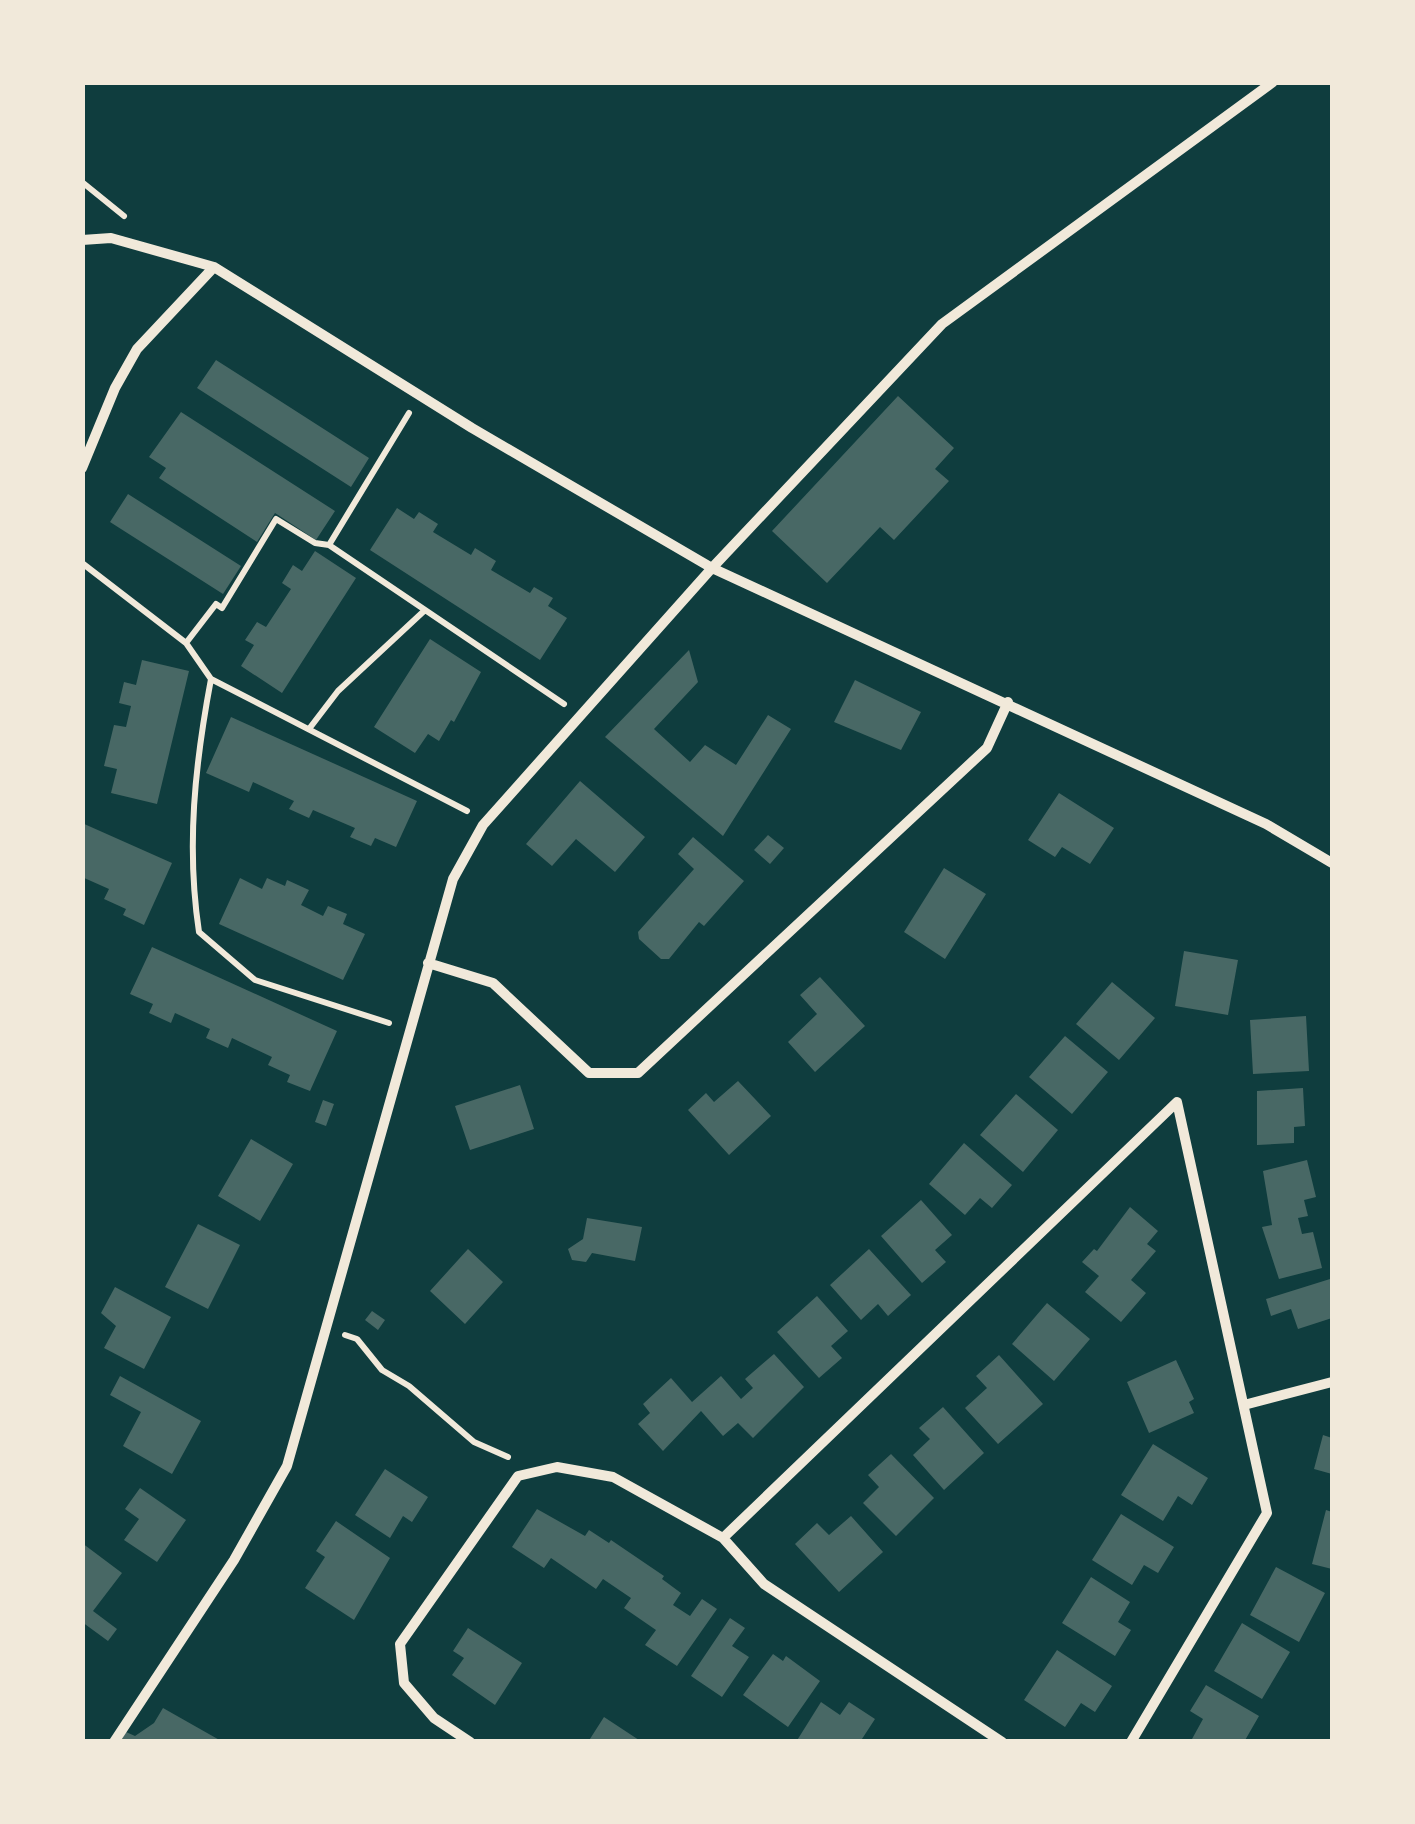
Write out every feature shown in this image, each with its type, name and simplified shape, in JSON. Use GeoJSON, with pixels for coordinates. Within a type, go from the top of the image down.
{"type":"FeatureCollection","features":[{"type":"Feature","properties":{"kind":"street"},"geometry":{"type":"LineString","coordinates":[[114,1742],[234,1560],[287,1466],[453,879],[483,825],[712,568],[942,324],[1273,82]]}},
{"type":"Feature","properties":{"kind":"street"},"geometry":{"type":"LineString","coordinates":[[82,240],[110,238],[214,267],[712,568],[1266,824],[1332,862]]}},
{"type":"Feature","properties":{"kind":"street"},"geometry":{"type":"LineString","coordinates":[[82,468],[115,388],[137,349],[214,267]]}},
{"type":"Feature","properties":{"kind":"street"},"geometry":{"type":"LineString","coordinates":[[428,963],[493,983],[589,1073],[638,1073],[988,748],[1008,702]]}},
{"type":"Feature","properties":{"kind":"street"},"geometry":{"type":"LineString","coordinates":[[724,1538],[1177,1102],[1268,1513],[1131,1742]]}},
{"type":"Feature","properties":{"kind":"street"},"geometry":{"type":"LineString","coordinates":[[1244,1405],[1332,1382]]}},
{"type":"Feature","properties":{"kind":"street"},"geometry":{"type":"LineString","coordinates":[[470,1742],[434,1718],[404,1683],[400,1644],[518,1476],[557,1467],[612,1477],[724,1538],[764,1584],[1002,1742]]}},
{"type":"Feature","properties":{"kind":"path"},"geometry":{"type":"LineString","coordinates":[[328,544],[420,394]]}},
{"type":"Feature","properties":{"kind":"path"},"geometry":{"type":"LineString","coordinates":[[186,643],[216,604],[222,608],[276,518],[315,543],[328,544],[582,715]]}},
{"type":"Feature","properties":{"kind":"path"},"geometry":{"type":"LineString","coordinates":[[82,563],[186,643],[211,680],[463,808],[483,825]]}},
{"type":"Feature","properties":{"kind":"path"},"geometry":{"type":"LineString","coordinates":[[309,729],[338,691],[424,611]]}},
{"type":"Feature","properties":{"kind":"path"},"geometry":{"type":"LineString","coordinates":[[211,680],[194,770],[192,887],[198,932],[255,980],[409,1030]]}},
{"type":"Feature","properties":{"kind":"path"},"geometry":{"type":"LineString","coordinates":[[326,1328],[357,1340],[382,1370],[409,1386],[474,1442],[507,1455],[518,1476]]}},
{"type":"Feature","properties":{"kind":"building"},"geometry":{"type":"Polygon","coordinates":[[[216,360],[369,458],[351,487],[197,388],[216,360]]]}},
{"type":"Feature","properties":{"kind":"building"},"geometry":{"type":"Polygon","coordinates":[[[898,396],[954,448],[935,469],[949,481],[894,540],[880,527],[827,583],[772,531],[898,396]]]}},
{"type":"Feature","properties":{"kind":"building"},"geometry":{"type":"Polygon","coordinates":[[[181,412],[335,511],[316,540],[275,513],[257,542],[159,478],[166,468],[149,457],[181,412]]]}},
{"type":"Feature","properties":{"kind":"building"},"geometry":{"type":"Polygon","coordinates":[[[128,494],[241,566],[223,594],[110,522],[128,494]]]}},
{"type":"Feature","properties":{"kind":"building"},"geometry":{"type":"Polygon","coordinates":[[[397,508],[414,519],[419,512],[438,524],[433,532],[471,555],[475,548],[496,561],[491,570],[530,593],[534,587],[553,598],[548,606],[567,618],[540,660],[370,550],[397,508]]]}},
{"type":"Feature","properties":{"kind":"building"},"geometry":{"type":"Polygon","coordinates":[[[315,551],[356,578],[282,693],[241,666],[254,645],[245,640],[257,622],[266,627],[291,589],[282,583],[293,565],[302,571],[315,551]]]}},
{"type":"Feature","properties":{"kind":"building"},"geometry":{"type":"Polygon","coordinates":[[[430,639],[481,672],[439,741],[428,734],[415,753],[374,727],[430,639]]]}},
{"type":"Feature","properties":{"kind":"building"},"geometry":{"type":"Polygon","coordinates":[[[689,650],[698,682],[654,729],[690,762],[705,745],[736,765],[768,715],[791,729],[723,836],[605,737],[689,650]]]}},
{"type":"Feature","properties":{"kind":"building"},"geometry":{"type":"Polygon","coordinates":[[[142,660],[189,671],[157,804],[111,793],[117,769],[104,766],[114,725],[126,727],[131,706],[119,703],[124,682],[136,685],[142,660]]]}},
{"type":"Feature","properties":{"kind":"building"},"geometry":{"type":"Polygon","coordinates":[[[855,680],[921,712],[901,750],[834,722],[855,680]]]}},
{"type":"Feature","properties":{"kind":"building"},"geometry":{"type":"Polygon","coordinates":[[[231,717],[417,801],[396,847],[375,838],[371,846],[350,837],[355,828],[313,810],[309,818],[289,809],[294,801],[253,782],[249,792],[206,773],[231,717]]]}},
{"type":"Feature","properties":{"kind":"building"},"geometry":{"type":"Polygon","coordinates":[[[580,781],[645,837],[615,872],[576,839],[552,866],[526,844],[580,781]]]}},
{"type":"Feature","properties":{"kind":"building"},"geometry":{"type":"Polygon","coordinates":[[[1059,793],[1114,828],[1090,864],[1062,847],[1055,857],[1028,840],[1059,793]]]}},
{"type":"Feature","properties":{"kind":"building"},"geometry":{"type":"Polygon","coordinates":[[[82,823],[172,863],[144,925],[123,915],[126,909],[104,899],[109,889],[82,877],[82,823]]]}},
{"type":"Feature","properties":{"kind":"building"},"geometry":{"type":"Polygon","coordinates":[[[768,835],[784,848],[770,864],[754,850],[768,835]]]}},
{"type":"Feature","properties":{"kind":"building"},"geometry":{"type":"Polygon","coordinates":[[[693,837],[744,881],[704,926],[699,922],[669,959],[661,959],[639,939],[638,932],[694,869],[678,854],[693,837]]]}},
{"type":"Feature","properties":{"kind":"building"},"geometry":{"type":"Polygon","coordinates":[[[944,868],[986,894],[945,959],[904,932],[944,868]]]}},
{"type":"Feature","properties":{"kind":"building"},"geometry":{"type":"Polygon","coordinates":[[[240,878],[262,889],[267,878],[285,886],[287,880],[309,890],[301,905],[323,916],[328,906],[347,914],[343,924],[365,934],[343,980],[219,924],[240,878]]]}},
{"type":"Feature","properties":{"kind":"building"},"geometry":{"type":"Polygon","coordinates":[[[152,947],[337,1031],[310,1091],[287,1082],[290,1075],[268,1065],[272,1057],[232,1038],[228,1048],[206,1038],[210,1029],[175,1013],[171,1023],[149,1013],[153,1004],[130,994],[152,947]]]}},
{"type":"Feature","properties":{"kind":"building"},"geometry":{"type":"Polygon","coordinates":[[[1184,951],[1238,960],[1228,1015],[1175,1006],[1184,951]]]}},
{"type":"Feature","properties":{"kind":"building"},"geometry":{"type":"Polygon","coordinates":[[[820,977],[865,1026],[815,1072],[788,1042],[817,1014],[800,995],[820,977]]]}},
{"type":"Feature","properties":{"kind":"building"},"geometry":{"type":"Polygon","coordinates":[[[1112,982],[1155,1018],[1119,1060],[1076,1024],[1112,982]]]}},
{"type":"Feature","properties":{"kind":"building"},"geometry":{"type":"Polygon","coordinates":[[[1306,1016],[1309,1071],[1253,1074],[1250,1020],[1306,1016]]]}},
{"type":"Feature","properties":{"kind":"building"},"geometry":{"type":"Polygon","coordinates":[[[1065,1036],[1108,1072],[1072,1114],[1029,1077],[1065,1036]]]}},
{"type":"Feature","properties":{"kind":"building"},"geometry":{"type":"Polygon","coordinates":[[[738,1081],[771,1116],[729,1155],[688,1110],[706,1093],[714,1102],[738,1081]]]}},
{"type":"Feature","properties":{"kind":"building"},"geometry":{"type":"Polygon","coordinates":[[[520,1085],[534,1129],[470,1150],[455,1106],[520,1085]]]}},
{"type":"Feature","properties":{"kind":"building"},"geometry":{"type":"Polygon","coordinates":[[[1303,1088],[1305,1126],[1294,1127],[1294,1143],[1257,1145],[1257,1091],[1303,1088]]]}},
{"type":"Feature","properties":{"kind":"building"},"geometry":{"type":"Polygon","coordinates":[[[1016,1094],[1058,1130],[1023,1172],[980,1135],[1016,1094]]]}},
{"type":"Feature","properties":{"kind":"building"},"geometry":{"type":"Polygon","coordinates":[[[323,1100],[334,1104],[326,1126],[315,1122],[323,1100]]]}},
{"type":"Feature","properties":{"kind":"building"},"geometry":{"type":"Polygon","coordinates":[[[251,1139],[293,1164],[260,1221],[218,1196],[251,1139]]]}},
{"type":"Feature","properties":{"kind":"building"},"geometry":{"type":"Polygon","coordinates":[[[964,1143],[1012,1185],[992,1208],[980,1198],[965,1215],[929,1184],[964,1143]]]}},
{"type":"Feature","properties":{"kind":"building"},"geometry":{"type":"Polygon","coordinates":[[[1307,1160],[1316,1197],[1304,1200],[1308,1216],[1298,1218],[1302,1234],[1313,1232],[1322,1268],[1279,1279],[1262,1227],[1272,1225],[1263,1171],[1307,1160]]]}},
{"type":"Feature","properties":{"kind":"building"},"geometry":{"type":"Polygon","coordinates":[[[921,1200],[952,1235],[935,1250],[946,1262],[922,1283],[881,1236],[921,1200]]]}},
{"type":"Feature","properties":{"kind":"building"},"geometry":{"type":"Polygon","coordinates":[[[1130,1207],[1158,1231],[1147,1244],[1156,1251],[1131,1280],[1146,1293],[1121,1322],[1085,1292],[1099,1276],[1082,1262],[1094,1249],[1097,1251],[1130,1207]]]}},
{"type":"Feature","properties":{"kind":"building"},"geometry":{"type":"Polygon","coordinates":[[[587,1218],[642,1227],[635,1261],[592,1253],[586,1262],[572,1260],[568,1249],[583,1239],[587,1218]]]}},
{"type":"Feature","properties":{"kind":"building"},"geometry":{"type":"Polygon","coordinates":[[[198,1224],[240,1245],[208,1309],[165,1287],[198,1224]]]}},
{"type":"Feature","properties":{"kind":"building"},"geometry":{"type":"Polygon","coordinates":[[[468,1249],[503,1282],[465,1324],[430,1291],[468,1249]]]}},
{"type":"Feature","properties":{"kind":"building"},"geometry":{"type":"Polygon","coordinates":[[[869,1249],[911,1295],[888,1316],[878,1304],[861,1320],[830,1285],[869,1249]]]}},
{"type":"Feature","properties":{"kind":"building"},"geometry":{"type":"Polygon","coordinates":[[[1330,1279],[1332,1318],[1298,1329],[1291,1309],[1271,1316],[1266,1299],[1330,1279]]]}},
{"type":"Feature","properties":{"kind":"building"},"geometry":{"type":"Polygon","coordinates":[[[115,1287],[171,1317],[144,1369],[104,1348],[116,1326],[101,1313],[115,1287]]]}},
{"type":"Feature","properties":{"kind":"building"},"geometry":{"type":"Polygon","coordinates":[[[817,1296],[848,1331],[831,1346],[842,1358],[819,1378],[777,1332],[817,1296]]]}},
{"type":"Feature","properties":{"kind":"building"},"geometry":{"type":"Polygon","coordinates":[[[1047,1303],[1090,1339],[1054,1381],[1012,1344],[1047,1303]]]}},
{"type":"Feature","properties":{"kind":"building"},"geometry":{"type":"Polygon","coordinates":[[[372,1311],[385,1320],[378,1330],[365,1320],[372,1311]]]}},
{"type":"Feature","properties":{"kind":"building"},"geometry":{"type":"Polygon","coordinates":[[[774,1354],[804,1387],[753,1438],[738,1423],[723,1436],[701,1411],[663,1451],[638,1424],[650,1413],[643,1404],[671,1378],[692,1402],[721,1376],[741,1399],[753,1388],[745,1379],[774,1354]]]}},
{"type":"Feature","properties":{"kind":"building"},"geometry":{"type":"Polygon","coordinates":[[[999,1355],[1043,1404],[998,1444],[965,1408],[987,1388],[976,1376],[999,1355]]]}},
{"type":"Feature","properties":{"kind":"building"},"geometry":{"type":"Polygon","coordinates":[[[1176,1360],[1194,1399],[1189,1402],[1194,1413],[1149,1433],[1127,1382],[1176,1360]]]}},
{"type":"Feature","properties":{"kind":"building"},"geometry":{"type":"Polygon","coordinates":[[[120,1376],[201,1421],[172,1474],[123,1446],[141,1412],[110,1395],[120,1376]]]}},
{"type":"Feature","properties":{"kind":"building"},"geometry":{"type":"Polygon","coordinates":[[[943,1407],[984,1453],[944,1490],[913,1455],[930,1439],[919,1428],[943,1407]]]}},
{"type":"Feature","properties":{"kind":"building"},"geometry":{"type":"Polygon","coordinates":[[[1323,1435],[1332,1438],[1332,1474],[1314,1469],[1323,1435]]]}},
{"type":"Feature","properties":{"kind":"building"},"geometry":{"type":"Polygon","coordinates":[[[1153,1444],[1208,1478],[1192,1505],[1178,1496],[1163,1521],[1121,1495],[1153,1444]]]}},
{"type":"Feature","properties":{"kind":"building"},"geometry":{"type":"Polygon","coordinates":[[[891,1454],[934,1498],[896,1536],[863,1503],[879,1487],[868,1475],[891,1454]]]}},
{"type":"Feature","properties":{"kind":"building"},"geometry":{"type":"Polygon","coordinates":[[[385,1469],[428,1497],[412,1522],[403,1516],[390,1538],[355,1515],[385,1469]]]}},
{"type":"Feature","properties":{"kind":"building"},"geometry":{"type":"Polygon","coordinates":[[[140,1488],[186,1520],[157,1562],[124,1540],[139,1519],[125,1509],[140,1488]]]}},
{"type":"Feature","properties":{"kind":"building"},"geometry":{"type":"Polygon","coordinates":[[[537,1509],[585,1536],[589,1530],[609,1543],[611,1540],[664,1576],[662,1579],[681,1593],[673,1605],[690,1616],[702,1599],[717,1609],[677,1666],[645,1645],[656,1630],[624,1608],[631,1598],[603,1579],[596,1589],[551,1558],[544,1568],[512,1547],[537,1509]]]}},
{"type":"Feature","properties":{"kind":"building"},"geometry":{"type":"Polygon","coordinates":[[[1326,1510],[1332,1512],[1332,1569],[1312,1564],[1326,1510]]]}},
{"type":"Feature","properties":{"kind":"building"},"geometry":{"type":"Polygon","coordinates":[[[1121,1514],[1174,1547],[1158,1573],[1144,1565],[1132,1585],[1092,1560],[1121,1514]]]}},
{"type":"Feature","properties":{"kind":"building"},"geometry":{"type":"Polygon","coordinates":[[[851,1516],[883,1552],[839,1592],[795,1544],[817,1523],[829,1535],[851,1516]]]}},
{"type":"Feature","properties":{"kind":"building"},"geometry":{"type":"Polygon","coordinates":[[[336,1521],[390,1558],[354,1620],[305,1588],[325,1557],[316,1551],[336,1521]]]}},
{"type":"Feature","properties":{"kind":"building"},"geometry":{"type":"Polygon","coordinates":[[[82,1543],[122,1573],[93,1611],[117,1629],[108,1641],[82,1622],[82,1543]]]}},
{"type":"Feature","properties":{"kind":"building"},"geometry":{"type":"Polygon","coordinates":[[[1276,1567],[1325,1593],[1299,1642],[1250,1615],[1276,1567]]]}},
{"type":"Feature","properties":{"kind":"building"},"geometry":{"type":"Polygon","coordinates":[[[1091,1577],[1130,1602],[1118,1622],[1131,1630],[1115,1656],[1062,1623],[1091,1577]]]}},
{"type":"Feature","properties":{"kind":"building"},"geometry":{"type":"Polygon","coordinates":[[[730,1618],[745,1628],[732,1646],[749,1657],[722,1697],[691,1676],[730,1618]]]}},
{"type":"Feature","properties":{"kind":"building"},"geometry":{"type":"Polygon","coordinates":[[[1242,1623],[1290,1652],[1262,1699],[1214,1671],[1242,1623]]]}},
{"type":"Feature","properties":{"kind":"building"},"geometry":{"type":"Polygon","coordinates":[[[468,1628],[522,1663],[495,1705],[452,1675],[464,1658],[453,1651],[468,1628]]]}},
{"type":"Feature","properties":{"kind":"building"},"geometry":{"type":"Polygon","coordinates":[[[1057,1650],[1112,1686],[1095,1712],[1081,1703],[1065,1727],[1024,1700],[1057,1650]]]}},
{"type":"Feature","properties":{"kind":"building"},"geometry":{"type":"Polygon","coordinates":[[[773,1654],[783,1661],[786,1656],[820,1681],[788,1727],[743,1695],[773,1654]]]}},
{"type":"Feature","properties":{"kind":"building"},"geometry":{"type":"Polygon","coordinates":[[[1206,1685],[1259,1716],[1244,1742],[1192,1739],[1203,1719],[1190,1711],[1206,1685]]]}},
{"type":"Feature","properties":{"kind":"building"},"geometry":{"type":"Polygon","coordinates":[[[821,1702],[840,1715],[849,1702],[875,1719],[860,1742],[796,1742],[821,1702]]]}},
{"type":"Feature","properties":{"kind":"building"},"geometry":{"type":"Polygon","coordinates":[[[163,1708],[223,1742],[120,1742],[126,1732],[135,1736],[154,1723],[163,1708]]]}},
{"type":"Feature","properties":{"kind":"building"},"geometry":{"type":"Polygon","coordinates":[[[604,1717],[642,1742],[588,1742],[604,1717]]]}}]}
